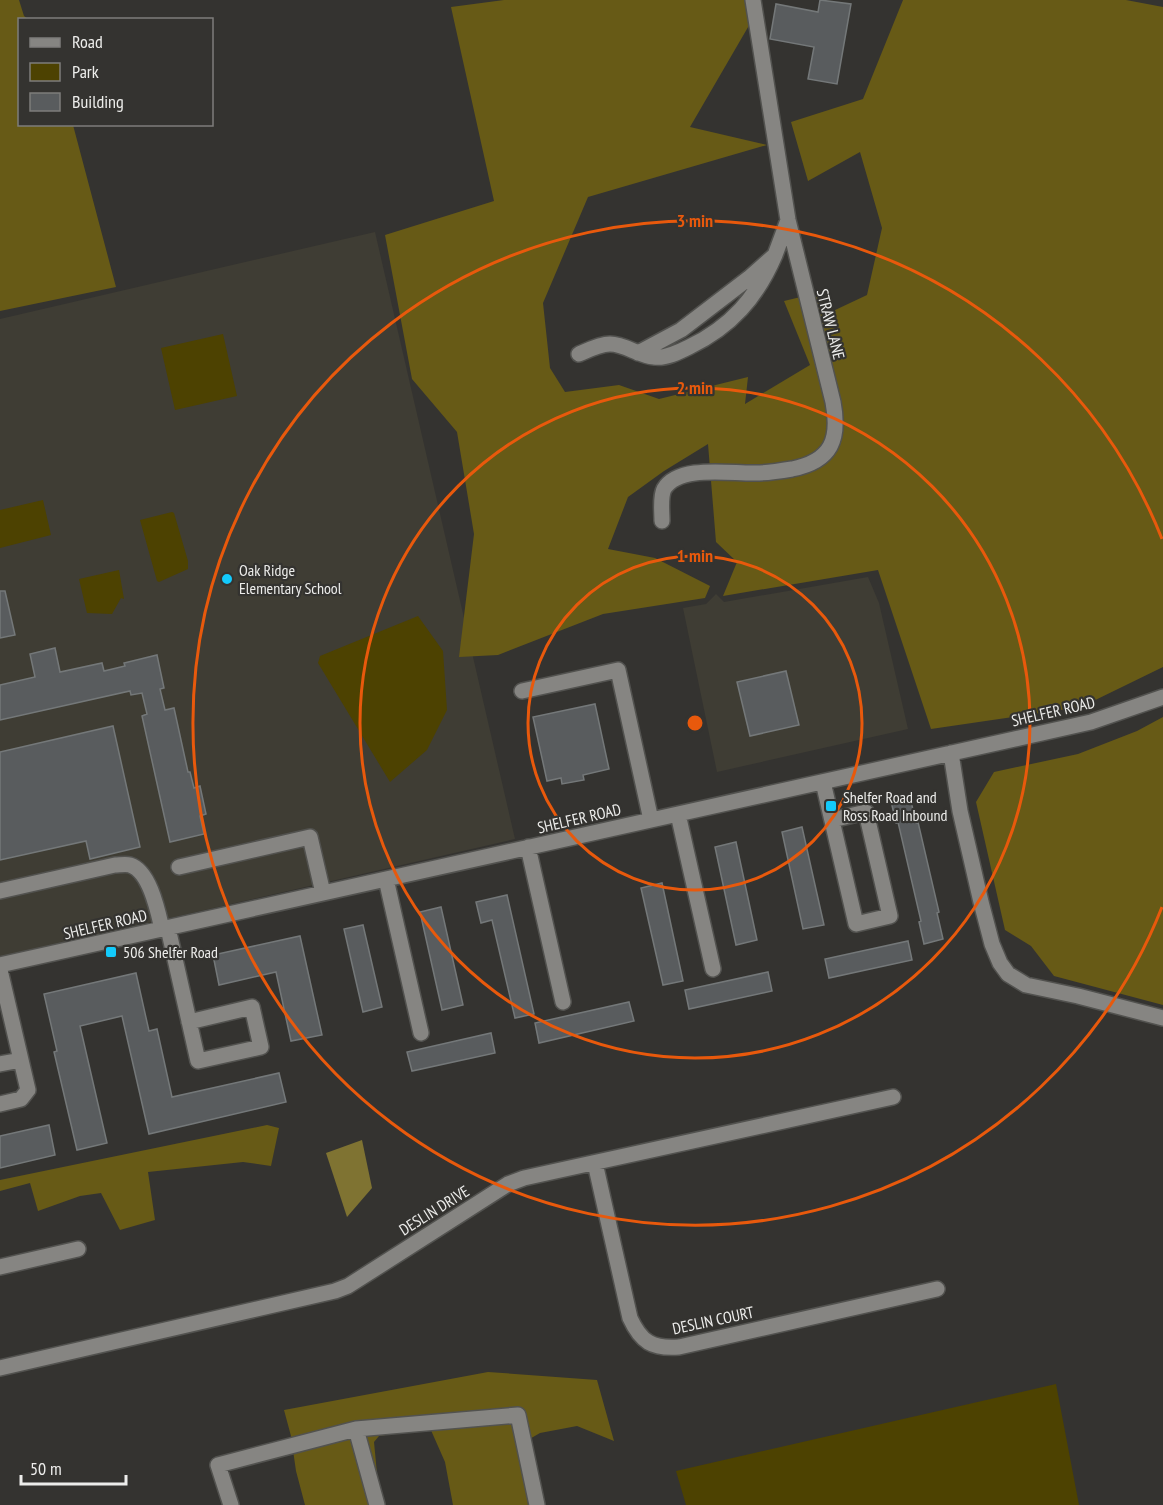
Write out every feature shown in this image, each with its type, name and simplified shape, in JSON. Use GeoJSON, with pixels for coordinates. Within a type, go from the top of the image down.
{"type":"FeatureCollection","features":[{"type":"Feature","properties":{"kind":"street","name":"STRAW LANE"},"geometry":{"type":"LineString","coordinates":[[662,521],[665,488],[684,475],[756,473],[805,466],[826,453],[833,442],[837,420],[794,252],[753,0]]}},
{"type":"Feature","properties":{"kind":"street"},"geometry":{"type":"LineString","coordinates":[[579,354],[608,344],[661,358],[712,336],[732,318],[765,276],[788,220]]}},
{"type":"Feature","properties":{"kind":"street"},"geometry":{"type":"LineString","coordinates":[[638,353],[681,330],[775,255]]}},
{"type":"Feature","properties":{"kind":"street"},"geometry":{"type":"LineString","coordinates":[[522,691],[618,670],[651,820]]}},
{"type":"Feature","properties":{"kind":"street","name":"SHELFER ROAD"},"geometry":{"type":"LineString","coordinates":[[0,968],[165,928],[1091,722],[1163,697]]}},
{"type":"Feature","properties":{"kind":"street"},"geometry":{"type":"LineString","coordinates":[[951,753],[960,811],[981,902],[992,944],[1000,963],[1008,974],[1026,985],[1163,1018]]}},
{"type":"Feature","properties":{"kind":"street"},"geometry":{"type":"LineString","coordinates":[[823,782],[856,924],[890,916],[866,812],[832,820]]}},
{"type":"Feature","properties":{"kind":"street"},"geometry":{"type":"LineString","coordinates":[[678,814],[713,969]]}},
{"type":"Feature","properties":{"kind":"street"},"geometry":{"type":"LineString","coordinates":[[180,867],[310,837],[323,893]]}},
{"type":"Feature","properties":{"kind":"street"},"geometry":{"type":"LineString","coordinates":[[528,847],[563,1002]]}},
{"type":"Feature","properties":{"kind":"street"},"geometry":{"type":"LineString","coordinates":[[0,891],[115,865],[130,865],[140,872],[147,882],[165,928],[198,1061],[261,1047],[252,1007],[189,1022]]}},
{"type":"Feature","properties":{"kind":"street"},"geometry":{"type":"LineString","coordinates":[[386,879],[421,1033]]}},
{"type":"Feature","properties":{"kind":"street"},"geometry":{"type":"LineString","coordinates":[[0,968],[28,1090],[21,1099],[0,1104]]}},
{"type":"Feature","properties":{"kind":"street"},"geometry":{"type":"LineString","coordinates":[[0,1064],[21,1060]]}},
{"type":"Feature","properties":{"kind":"street","name":"DESLIN DRIVE"},"geometry":{"type":"LineString","coordinates":[[0,1368],[335,1291],[348,1286],[508,1184],[524,1178],[893,1097]]}},
{"type":"Feature","properties":{"kind":"street","name":"DESLIN COURT"},"geometry":{"type":"LineString","coordinates":[[595,1162],[630,1318],[643,1339],[653,1346],[679,1347],[937,1289]]}},
{"type":"Feature","properties":{"kind":"street"},"geometry":{"type":"LineString","coordinates":[[0,1267],[78,1249]]}},
{"type":"Feature","properties":{"kind":"street"},"geometry":{"type":"LineString","coordinates":[[231,1505],[218,1465],[356,1429],[518,1415],[537,1505]]}},
{"type":"Feature","properties":{"kind":"street"},"geometry":{"type":"LineString","coordinates":[[356,1429],[377,1505]]}},
{"type":"Feature","properties":{"kind":"shaded area"},"geometry":{"type":"Polygon","coordinates":[[[0,0],[19,0],[27,18],[18,18],[18,126],[73,126],[116,287],[0,311],[0,0]]]}},
{"type":"Feature","properties":{"kind":"shaded area"},"geometry":{"type":"Polygon","coordinates":[[[504,0],[747,0],[751,22],[690,127],[767,145],[588,197],[543,303],[550,368],[565,392],[619,385],[659,399],[748,377],[745,404],[810,365],[784,301],[813,294],[833,311],[867,295],[882,228],[860,152],[808,181],[791,122],[863,99],[903,0],[1126,0],[1163,7],[1163,667],[1081,707],[931,729],[878,570],[723,596],[737,562],[716,542],[708,444],[628,497],[608,549],[655,558],[710,586],[705,598],[603,614],[498,655],[459,657],[474,534],[457,432],[412,379],[385,235],[494,201],[451,7],[504,0]]]}},
{"type":"Feature","properties":{"kind":"shaded area","name":"Oak Ridge Elementary School"},"geometry":{"type":"Polygon","coordinates":[[[375,232],[515,839],[0,957],[0,319],[375,232]]]}},
{"type":"Feature","properties":{"kind":"shaded area"},"geometry":{"type":"Polygon","coordinates":[[[868,577],[879,603],[908,729],[717,772],[683,608],[706,604],[716,594],[724,602],[868,577]]]}},
{"type":"Feature","properties":{"kind":"shaded area"},"geometry":{"type":"Polygon","coordinates":[[[1163,717],[1163,1005],[1054,976],[1031,946],[1005,930],[976,802],[994,772],[1078,754],[1137,731],[1163,717]]]}},
{"type":"Feature","properties":{"kind":"shaded area"},"geometry":{"type":"Polygon","coordinates":[[[267,1125],[279,1128],[271,1166],[243,1162],[148,1172],[155,1220],[120,1230],[101,1193],[80,1196],[38,1211],[30,1183],[0,1191],[0,1180],[267,1125]]]}},
{"type":"Feature","properties":{"kind":"shaded area"},"geometry":{"type":"Polygon","coordinates":[[[362,1140],[372,1188],[347,1217],[326,1153],[362,1140]]]}},
{"type":"Feature","properties":{"kind":"shaded area"},"geometry":{"type":"Polygon","coordinates":[[[488,1372],[597,1380],[614,1441],[577,1426],[540,1433],[521,1444],[528,1505],[453,1505],[445,1462],[430,1428],[379,1436],[374,1442],[380,1505],[305,1505],[284,1410],[488,1372]]]}},
{"type":"Feature","properties":{"kind":"green space"},"geometry":{"type":"Polygon","coordinates":[[[223,334],[237,396],[175,410],[161,348],[223,334]]]}},
{"type":"Feature","properties":{"kind":"green space"},"geometry":{"type":"Polygon","coordinates":[[[43,500],[51,535],[0,548],[0,510],[43,500]]]}},
{"type":"Feature","properties":{"kind":"green space"},"geometry":{"type":"Polygon","coordinates":[[[172,512],[188,561],[188,569],[159,582],[140,520],[172,512]]]}},
{"type":"Feature","properties":{"kind":"green space"},"geometry":{"type":"Polygon","coordinates":[[[119,570],[124,599],[121,598],[112,614],[87,613],[79,579],[119,570]]]}},
{"type":"Feature","properties":{"kind":"green space"},"geometry":{"type":"Polygon","coordinates":[[[418,616],[443,651],[447,710],[427,750],[390,782],[318,663],[320,656],[418,616]]]}},
{"type":"Feature","properties":{"kind":"green space"},"geometry":{"type":"Polygon","coordinates":[[[1056,1384],[1079,1505],[686,1505],[676,1471],[1056,1384]]]}},
{"type":"Feature","properties":{"kind":"building"},"geometry":{"type":"Polygon","coordinates":[[[820,0],[851,4],[837,84],[808,79],[814,47],[770,39],[776,4],[818,12],[820,0]]]}},
{"type":"Feature","properties":{"kind":"building"},"geometry":{"type":"Polygon","coordinates":[[[0,591],[5,591],[15,635],[0,638],[0,591]]]}},
{"type":"Feature","properties":{"kind":"building"},"geometry":{"type":"Polygon","coordinates":[[[55,648],[60,672],[102,663],[104,671],[125,666],[124,663],[157,655],[164,688],[160,689],[165,710],[174,708],[188,772],[190,772],[194,788],[200,786],[206,814],[200,816],[204,834],[170,842],[142,716],[147,714],[142,693],[131,695],[130,691],[0,720],[0,685],[35,677],[30,654],[55,648]]]}},
{"type":"Feature","properties":{"kind":"building"},"geometry":{"type":"Polygon","coordinates":[[[786,671],[799,725],[750,736],[737,682],[786,671]]]}},
{"type":"Feature","properties":{"kind":"building"},"geometry":{"type":"Polygon","coordinates":[[[595,704],[609,769],[583,775],[584,780],[562,784],[561,778],[547,781],[533,717],[595,704]]]}},
{"type":"Feature","properties":{"kind":"building"},"geometry":{"type":"Polygon","coordinates":[[[113,726],[140,847],[90,859],[86,841],[0,860],[0,752],[113,726]]]}},
{"type":"Feature","properties":{"kind":"building"},"geometry":{"type":"Polygon","coordinates":[[[910,797],[939,912],[937,913],[943,939],[924,944],[919,922],[921,921],[891,801],[910,797]]]}},
{"type":"Feature","properties":{"kind":"building"},"geometry":{"type":"Polygon","coordinates":[[[802,827],[824,925],[803,929],[782,832],[802,827]]]}},
{"type":"Feature","properties":{"kind":"building"},"geometry":{"type":"Polygon","coordinates":[[[736,842],[757,940],[736,945],[715,847],[736,842]]]}},
{"type":"Feature","properties":{"kind":"building"},"geometry":{"type":"Polygon","coordinates":[[[662,883],[683,981],[663,985],[641,888],[662,883]]]}},
{"type":"Feature","properties":{"kind":"building"},"geometry":{"type":"Polygon","coordinates":[[[507,895],[534,1014],[515,1018],[492,920],[481,923],[476,902],[507,895]]]}},
{"type":"Feature","properties":{"kind":"building"},"geometry":{"type":"Polygon","coordinates":[[[441,907],[463,1005],[442,1010],[420,912],[441,907]]]}},
{"type":"Feature","properties":{"kind":"building"},"geometry":{"type":"Polygon","coordinates":[[[363,925],[382,1007],[363,1012],[344,929],[363,925]]]}},
{"type":"Feature","properties":{"kind":"building"},"geometry":{"type":"Polygon","coordinates":[[[300,936],[322,1035],[291,1041],[276,972],[219,985],[213,955],[300,936]]]}},
{"type":"Feature","properties":{"kind":"building"},"geometry":{"type":"Polygon","coordinates":[[[908,941],[912,960],[829,978],[825,959],[908,941]]]}},
{"type":"Feature","properties":{"kind":"building"},"geometry":{"type":"Polygon","coordinates":[[[768,972],[772,991],[689,1009],[685,990],[768,972]]]}},
{"type":"Feature","properties":{"kind":"building"},"geometry":{"type":"Polygon","coordinates":[[[136,973],[149,1031],[157,1029],[172,1097],[279,1073],[286,1102],[149,1134],[122,1016],[80,1026],[107,1143],[77,1150],[54,1052],[57,1051],[44,994],[136,973]]]}},
{"type":"Feature","properties":{"kind":"building"},"geometry":{"type":"Polygon","coordinates":[[[629,1002],[634,1021],[539,1043],[535,1023],[629,1002]]]}},
{"type":"Feature","properties":{"kind":"building"},"geometry":{"type":"Polygon","coordinates":[[[491,1033],[495,1053],[412,1071],[407,1052],[491,1033]]]}},
{"type":"Feature","properties":{"kind":"building"},"geometry":{"type":"Polygon","coordinates":[[[49,1125],[55,1155],[0,1168],[0,1136],[49,1125]]]}},
{"type":"Feature","properties":{"kind":"place","name":"Oak Ridge Elementary School"},"geometry":{"type":"Point","coordinates":[227,579]}},
{"type":"Feature","properties":{"kind":"place","name":"Shelfer Road and Ross Road Inbound"},"geometry":{"type":"Point","coordinates":[831,806]}},
{"type":"Feature","properties":{"kind":"place","name":"506 Shelfer Road"},"geometry":{"type":"Point","coordinates":[111,952]}}]}
